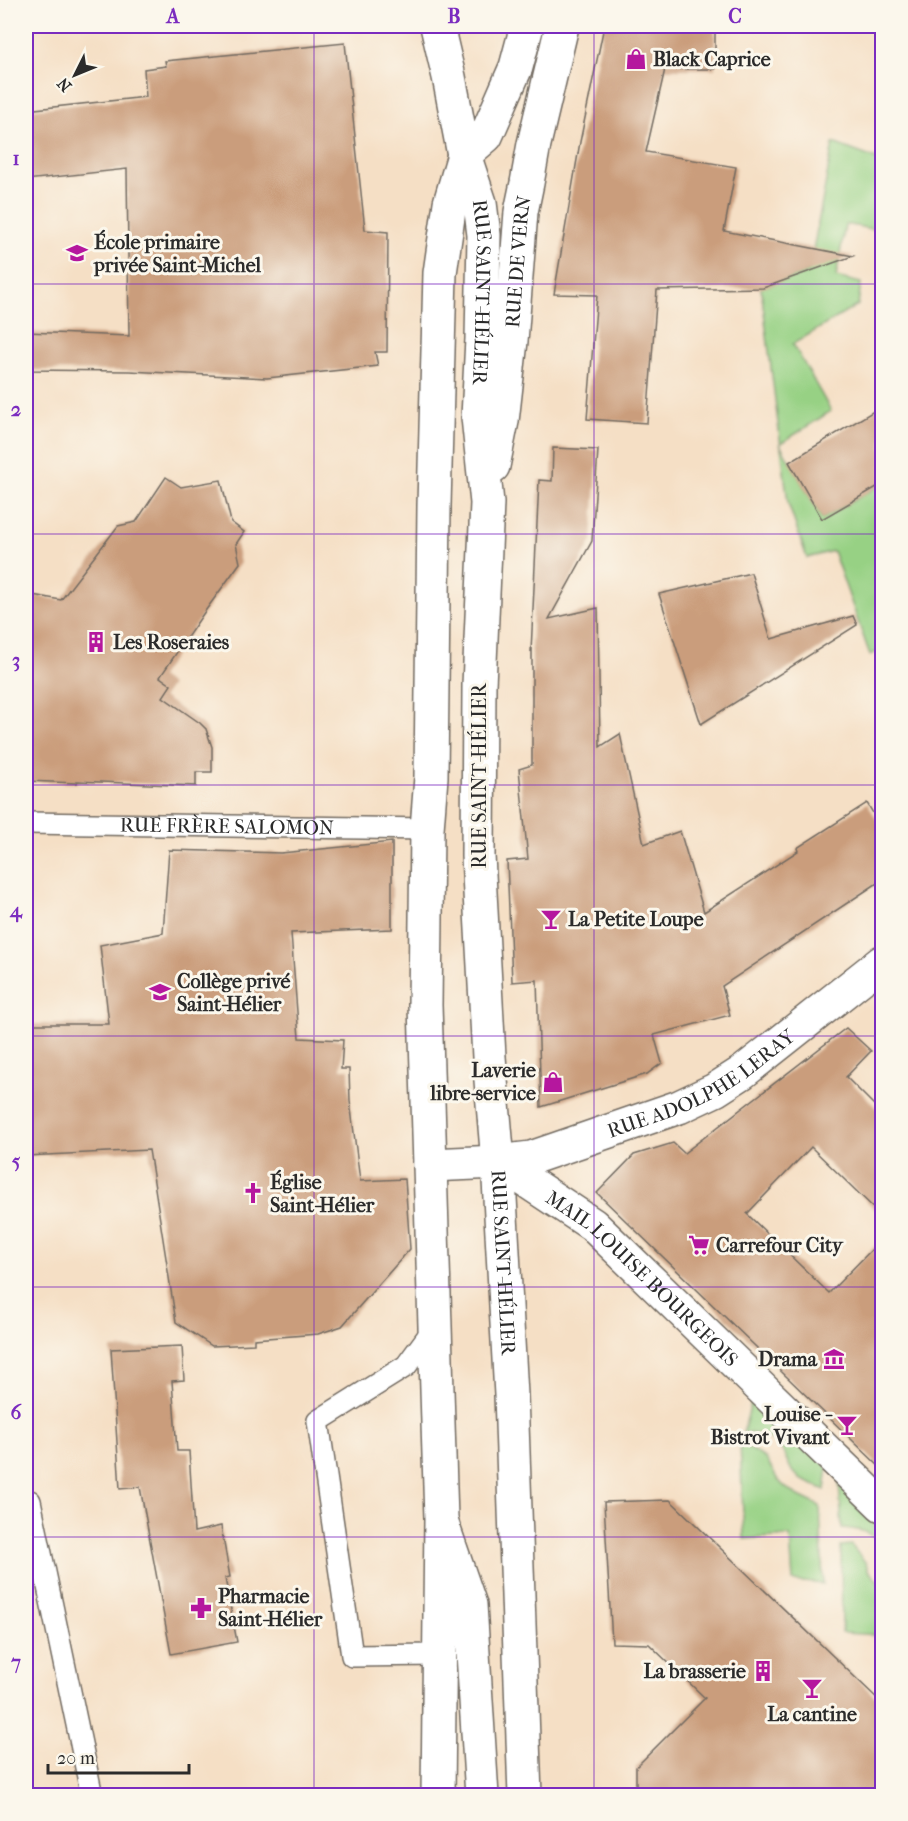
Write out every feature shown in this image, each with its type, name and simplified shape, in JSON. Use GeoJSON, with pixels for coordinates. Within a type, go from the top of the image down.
{"type":"FeatureCollection","features":[{"type":"Feature","properties":{"kind":"main road"},"geometry":{"type":"LineString","coordinates":[[437,26],[464,155]]}},
{"type":"Feature","properties":{"kind":"main road"},"geometry":{"type":"LineString","coordinates":[[464,155],[486,135],[490,127],[516,67],[527,26]]}},
{"type":"Feature","properties":{"kind":"main road","name":"RUE DE VERN"},"geometry":{"type":"LineString","coordinates":[[487,503],[503,409],[511,341],[521,212],[534,144],[562,26]]}},
{"type":"Feature","properties":{"kind":"main road","name":"RUE SAINT-HÉLIER"},"geometry":{"type":"LineString","coordinates":[[464,155],[480,203],[484,235],[478,417],[487,503],[479,685],[478,856],[511,1395],[525,1796]]}},
{"type":"Feature","properties":{"kind":"main road","name":"RUE SAINT-HÉLIER"},"geometry":{"type":"LineString","coordinates":[[438,1796],[441,1519],[425,1005],[427,829],[431,777],[434,506],[440,273],[450,203],[464,155]]}},
{"type":"Feature","properties":{"kind":"main road","name":"RUE ADOLPHE LERAY"},"geometry":{"type":"LineString","coordinates":[[430,1165],[531,1158],[679,1107],[715,1090],[751,1065],[882,962]]}},
{"type":"Feature","properties":{"kind":"main road","name":"MAIL LOUISE BOURGEOIS"},"geometry":{"type":"LineString","coordinates":[[498,1162],[593,1225],[882,1505]]}},
{"type":"Feature","properties":{"kind":"main road","name":"RUE SAINT-HÉLIER"},"geometry":{"type":"LineString","coordinates":[[441,1519],[470,1605],[482,1796]]}},
{"type":"Feature","properties":{"kind":"lane","name":"RUE FRÈRE SALOMON"},"geometry":{"type":"LineString","coordinates":[[26,823],[427,829]]}},
{"type":"Feature","properties":{"kind":"lane"},"geometry":{"type":"LineString","coordinates":[[434,1328],[406,1366],[318,1421],[352,1656],[439,1655]]}},
{"type":"Feature","properties":{"kind":"lane"},"geometry":{"type":"LineString","coordinates":[[30,1501],[92,1796]]}},
{"type":"Feature","properties":{"kind":"green space"},"geometry":{"type":"Polygon","coordinates":[[[833,143],[882,161],[882,231],[845,225],[836,277],[861,283],[858,305],[793,344],[831,411],[781,444],[761,288],[809,272],[833,143]]]}},
{"type":"Feature","properties":{"kind":"green space"},"geometry":{"type":"Polygon","coordinates":[[[781,445],[822,519],[882,484],[882,650],[870,655],[833,551],[807,558],[788,503],[781,445]]]}},
{"type":"Feature","properties":{"kind":"green space"},"geometry":{"type":"Polygon","coordinates":[[[753,1396],[828,1468],[825,1490],[800,1479],[791,1469],[780,1446],[762,1434],[743,1433],[753,1396]]]}},
{"type":"Feature","properties":{"kind":"green space"},"geometry":{"type":"Polygon","coordinates":[[[740,1442],[766,1459],[778,1480],[786,1488],[820,1506],[823,1584],[793,1581],[790,1536],[744,1539],[740,1442]]]}},
{"type":"Feature","properties":{"kind":"green space"},"geometry":{"type":"Polygon","coordinates":[[[839,1484],[882,1528],[882,1551],[875,1539],[866,1532],[842,1528],[839,1484]]]}},
{"type":"Feature","properties":{"kind":"green space"},"geometry":{"type":"Polygon","coordinates":[[[851,1545],[882,1586],[882,1635],[842,1633],[841,1546],[851,1545]]]}},
{"type":"Feature","properties":{"kind":"building"},"geometry":{"type":"Polygon","coordinates":[[[604,26],[715,26],[715,69],[665,69],[646,152],[736,167],[724,231],[853,256],[763,288],[657,290],[647,423],[587,419],[597,295],[554,294],[580,142],[604,26]]]}},
{"type":"Feature","properties":{"kind":"building"},"geometry":{"type":"Polygon","coordinates":[[[345,43],[365,230],[388,232],[387,352],[375,352],[378,366],[267,378],[129,371],[26,370],[26,332],[129,336],[127,169],[26,180],[26,110],[146,97],[144,69],[166,66],[165,61],[345,43]]]}},
{"type":"Feature","properties":{"kind":"building"},"geometry":{"type":"Polygon","coordinates":[[[882,406],[882,484],[822,519],[789,462],[882,406]]]}},
{"type":"Feature","properties":{"kind":"building"},"geometry":{"type":"Polygon","coordinates":[[[553,448],[598,450],[592,541],[549,619],[598,608],[600,747],[620,734],[644,844],[680,831],[704,912],[867,803],[882,828],[882,880],[722,986],[730,1015],[654,1035],[662,1063],[647,1074],[541,1107],[537,980],[512,982],[507,861],[528,859],[519,769],[532,765],[532,648],[531,652],[539,480],[552,481],[553,448]]]}},
{"type":"Feature","properties":{"kind":"building","name":"Les Roseraies"},"geometry":{"type":"Polygon","coordinates":[[[166,477],[181,487],[221,480],[231,522],[244,532],[236,544],[240,563],[160,677],[171,685],[163,697],[206,729],[212,747],[212,772],[196,772],[196,786],[26,781],[26,594],[61,600],[118,526],[136,522],[166,477]]]}},
{"type":"Feature","properties":{"kind":"building"},"geometry":{"type":"Polygon","coordinates":[[[751,573],[771,639],[853,616],[857,625],[701,724],[659,594],[751,573]]]}},
{"type":"Feature","properties":{"kind":"building"},"geometry":{"type":"Polygon","coordinates":[[[392,842],[392,929],[291,933],[299,1038],[343,1040],[341,1069],[349,1069],[350,1101],[360,1181],[405,1179],[410,1249],[342,1326],[318,1334],[254,1339],[254,1344],[212,1346],[176,1322],[149,1150],[26,1156],[26,1024],[109,1024],[100,945],[163,933],[169,850],[281,853],[392,842]]]}},
{"type":"Feature","properties":{"kind":"building"},"geometry":{"type":"Polygon","coordinates":[[[846,1028],[871,1051],[846,1077],[882,1113],[882,1216],[811,1147],[747,1214],[829,1293],[882,1239],[882,1469],[597,1193],[634,1155],[673,1143],[684,1153],[846,1028]]]}},
{"type":"Feature","properties":{"kind":"building"},"geometry":{"type":"Polygon","coordinates":[[[182,1346],[184,1380],[172,1381],[177,1451],[189,1451],[194,1532],[221,1526],[230,1577],[225,1578],[237,1642],[171,1654],[140,1487],[120,1489],[111,1349],[182,1346]]]}},
{"type":"Feature","properties":{"kind":"building","name":"La brasserie"},"geometry":{"type":"Polygon","coordinates":[[[670,1500],[882,1703],[882,1784],[871,1796],[636,1796],[636,1767],[705,1698],[649,1644],[612,1643],[604,1502],[670,1500]]]}},
{"type":"Feature","properties":{"kind":"place","name":"Black Caprice"},"geometry":{"type":"Point","coordinates":[636,59]}},
{"type":"Feature","properties":{"kind":"place","name":"École primaire privée Saint-Michel"},"geometry":{"type":"Point","coordinates":[77,253]}},
{"type":"Feature","properties":{"kind":"place","name":"Les Roseraies"},"geometry":{"type":"Point","coordinates":[96,642]}},
{"type":"Feature","properties":{"kind":"place","name":"La Petite Loupe"},"geometry":{"type":"Point","coordinates":[551,919]}},
{"type":"Feature","properties":{"kind":"place","name":"Collège privé Saint-Hélier"},"geometry":{"type":"Point","coordinates":[160,992]}},
{"type":"Feature","properties":{"kind":"place","name":"Laverie libre-service"},"geometry":{"type":"Point","coordinates":[553,1082]}},
{"type":"Feature","properties":{"kind":"place","name":"Église Saint-Hélier"},"geometry":{"type":"Point","coordinates":[253,1193]}},
{"type":"Feature","properties":{"kind":"place","name":"Carrefour City"},"geometry":{"type":"Point","coordinates":[699,1245]}},
{"type":"Feature","properties":{"kind":"place","name":"Drama"},"geometry":{"type":"Point","coordinates":[834,1359]}},
{"type":"Feature","properties":{"kind":"place","name":"Louise - Bistrot Vivant"},"geometry":{"type":"Point","coordinates":[847,1425]}},
{"type":"Feature","properties":{"kind":"place","name":"Pharmacie Saint-Hélier"},"geometry":{"type":"Point","coordinates":[201,1608]}},
{"type":"Feature","properties":{"kind":"place","name":"La brasserie"},"geometry":{"type":"Point","coordinates":[763,1671]}},
{"type":"Feature","properties":{"kind":"place","name":"La cantine"},"geometry":{"type":"Point","coordinates":[812,1688]}}]}
